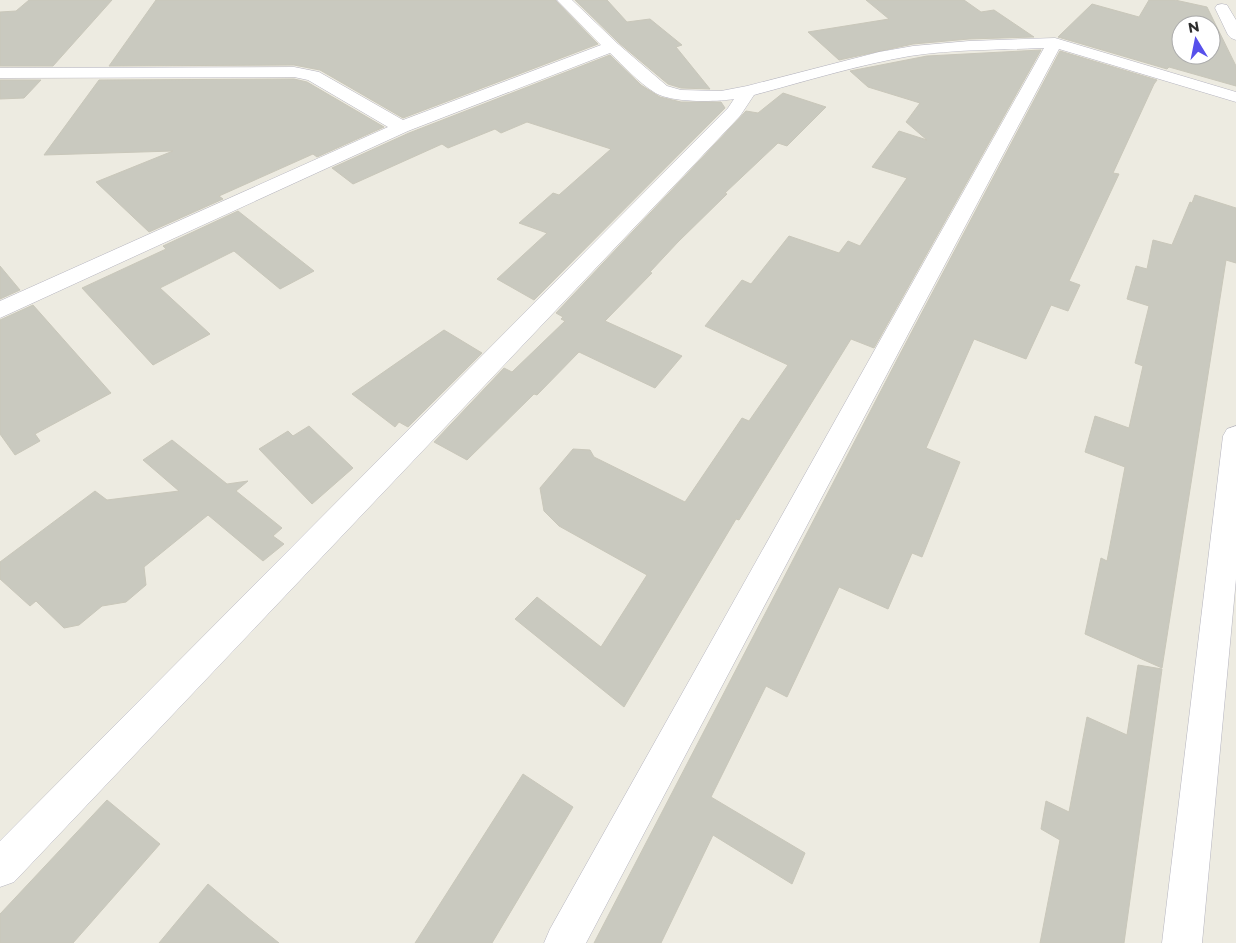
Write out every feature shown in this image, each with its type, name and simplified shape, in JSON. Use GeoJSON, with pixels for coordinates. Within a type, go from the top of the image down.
{"type":"FeatureCollection","features":[{"type":"Feature","properties":{"kind":"street"},"geometry":{"type":"LineString","coordinates":[[564,0],[612,48],[661,90],[680,95],[720,96],[879,57],[913,51],[969,46],[1055,43],[1236,97]]}},
{"type":"Feature","properties":{"kind":"street"},"geometry":{"type":"LineString","coordinates":[[1222,8],[1236,35]]}},
{"type":"Feature","properties":{"kind":"street"},"geometry":{"type":"LineString","coordinates":[[564,943],[1055,43]]}},
{"type":"Feature","properties":{"kind":"street"},"geometry":{"type":"LineString","coordinates":[[0,310],[402,127],[612,48]]}},
{"type":"Feature","properties":{"kind":"street"},"geometry":{"type":"LineString","coordinates":[[0,73],[294,72],[313,76],[402,127]]}},
{"type":"Feature","properties":{"kind":"street"},"geometry":{"type":"LineString","coordinates":[[0,868],[734,112],[748,90]]}},
{"type":"Feature","properties":{"kind":"street"},"geometry":{"type":"LineString","coordinates":[[1182,943],[1236,436]]}},
{"type":"Feature","properties":{"kind":"building"},"geometry":{"type":"Polygon","coordinates":[[[29,0],[112,0],[53,66],[0,66],[0,12],[16,11],[29,0]]]}},
{"type":"Feature","properties":{"kind":"building"},"geometry":{"type":"Polygon","coordinates":[[[156,0],[555,0],[598,44],[403,118],[320,70],[294,65],[109,66],[156,0]]]}},
{"type":"Feature","properties":{"kind":"building"},"geometry":{"type":"Polygon","coordinates":[[[575,0],[607,0],[627,22],[650,19],[682,45],[676,47],[710,89],[681,88],[668,84],[619,43],[575,0]]]}},
{"type":"Feature","properties":{"kind":"building"},"geometry":{"type":"Polygon","coordinates":[[[866,0],[964,0],[981,12],[994,10],[1034,37],[969,39],[913,44],[839,60],[808,32],[889,19],[866,0]]]}},
{"type":"Feature","properties":{"kind":"building"},"geometry":{"type":"Polygon","coordinates":[[[1149,0],[1175,0],[1207,7],[1211,15],[1171,15],[1171,65],[1221,65],[1221,35],[1236,66],[1236,86],[1169,67],[1167,69],[1058,37],[1092,4],[1139,17],[1149,0]]]}},
{"type":"Feature","properties":{"kind":"building"},"geometry":{"type":"Polygon","coordinates":[[[1041,50],[874,348],[851,339],[739,520],[736,519],[624,707],[515,619],[537,597],[601,647],[647,575],[559,526],[544,511],[540,488],[573,449],[590,450],[594,457],[685,502],[742,418],[749,421],[788,365],[705,326],[742,280],[751,284],[789,236],[839,253],[848,241],[860,246],[907,178],[872,167],[899,131],[927,140],[906,122],[920,103],[868,87],[850,71],[927,56],[1041,50]]]}},
{"type":"Feature","properties":{"kind":"building"},"geometry":{"type":"Polygon","coordinates":[[[1060,51],[1157,80],[1113,173],[1119,174],[1069,281],[1080,285],[1068,311],[1051,305],[1026,359],[974,339],[926,448],[960,462],[922,557],[912,553],[888,609],[839,587],[787,697],[766,686],[711,797],[805,853],[792,884],[713,835],[661,943],[594,943],[898,358],[1060,51]]]}},
{"type":"Feature","properties":{"kind":"building"},"geometry":{"type":"Polygon","coordinates":[[[610,55],[641,85],[660,97],[681,102],[721,102],[725,108],[534,300],[497,279],[547,233],[519,223],[553,193],[559,195],[611,149],[527,122],[501,133],[495,129],[448,148],[442,144],[353,184],[332,168],[409,133],[610,55]]]}},
{"type":"Feature","properties":{"kind":"building"},"geometry":{"type":"Polygon","coordinates":[[[294,79],[307,82],[384,127],[317,157],[313,154],[219,196],[223,199],[149,232],[96,182],[173,151],[44,155],[99,80],[294,79]]]}},
{"type":"Feature","properties":{"kind":"building"},"geometry":{"type":"Polygon","coordinates":[[[0,80],[41,80],[24,98],[0,99],[0,80]]]}},
{"type":"Feature","properties":{"kind":"building"},"geometry":{"type":"Polygon","coordinates":[[[783,93],[826,107],[787,146],[778,143],[725,193],[727,194],[678,242],[650,272],[652,273],[605,321],[682,356],[655,388],[579,352],[537,395],[534,394],[467,460],[434,442],[504,368],[512,372],[565,321],[561,319],[563,317],[556,313],[746,111],[758,113],[783,93]]]}},
{"type":"Feature","properties":{"kind":"building"},"geometry":{"type":"Polygon","coordinates":[[[1195,195],[1236,208],[1236,263],[1226,260],[1162,668],[1085,634],[1101,558],[1107,561],[1125,467],[1085,452],[1095,416],[1129,428],[1143,366],[1135,363],[1149,306],[1127,299],[1136,266],[1147,269],[1153,240],[1172,245],[1190,202],[1192,203],[1195,195]]]}},
{"type":"Feature","properties":{"kind":"building"},"geometry":{"type":"Polygon","coordinates":[[[238,211],[314,271],[280,289],[234,251],[160,288],[210,334],[153,365],[82,288],[166,249],[163,246],[238,211]]]}},
{"type":"Feature","properties":{"kind":"building"},"geometry":{"type":"Polygon","coordinates":[[[0,266],[20,290],[0,299],[0,266]]]}},
{"type":"Feature","properties":{"kind":"building"},"geometry":{"type":"Polygon","coordinates":[[[33,305],[111,393],[35,434],[40,441],[15,455],[0,434],[0,320],[33,305]]]}},
{"type":"Feature","properties":{"kind":"building"},"geometry":{"type":"Polygon","coordinates":[[[444,330],[482,353],[408,427],[399,422],[395,427],[352,394],[444,330]]]}},
{"type":"Feature","properties":{"kind":"building"},"geometry":{"type":"Polygon","coordinates":[[[309,426],[353,468],[312,504],[259,449],[288,431],[293,436],[309,426]]]}},
{"type":"Feature","properties":{"kind":"building"},"geometry":{"type":"Polygon","coordinates":[[[172,440],[227,484],[248,481],[236,491],[282,528],[273,536],[284,544],[263,561],[208,515],[144,567],[146,585],[126,602],[102,606],[79,625],[64,628],[36,601],[30,606],[0,579],[0,562],[95,491],[107,500],[179,491],[143,460],[172,440]]]}},
{"type":"Feature","properties":{"kind":"building"},"geometry":{"type":"Polygon","coordinates":[[[1138,665],[1162,669],[1124,943],[1040,943],[1060,840],[1041,829],[1046,801],[1069,812],[1087,717],[1127,735],[1138,665]]]}},
{"type":"Feature","properties":{"kind":"building"},"geometry":{"type":"Polygon","coordinates":[[[523,774],[573,807],[492,943],[415,943],[523,774]]]}},
{"type":"Feature","properties":{"kind":"building"},"geometry":{"type":"Polygon","coordinates":[[[107,800],[160,844],[73,943],[0,943],[0,914],[107,800]]]}},
{"type":"Feature","properties":{"kind":"building"},"geometry":{"type":"Polygon","coordinates":[[[208,884],[248,918],[279,943],[159,943],[208,884]]]}}]}
